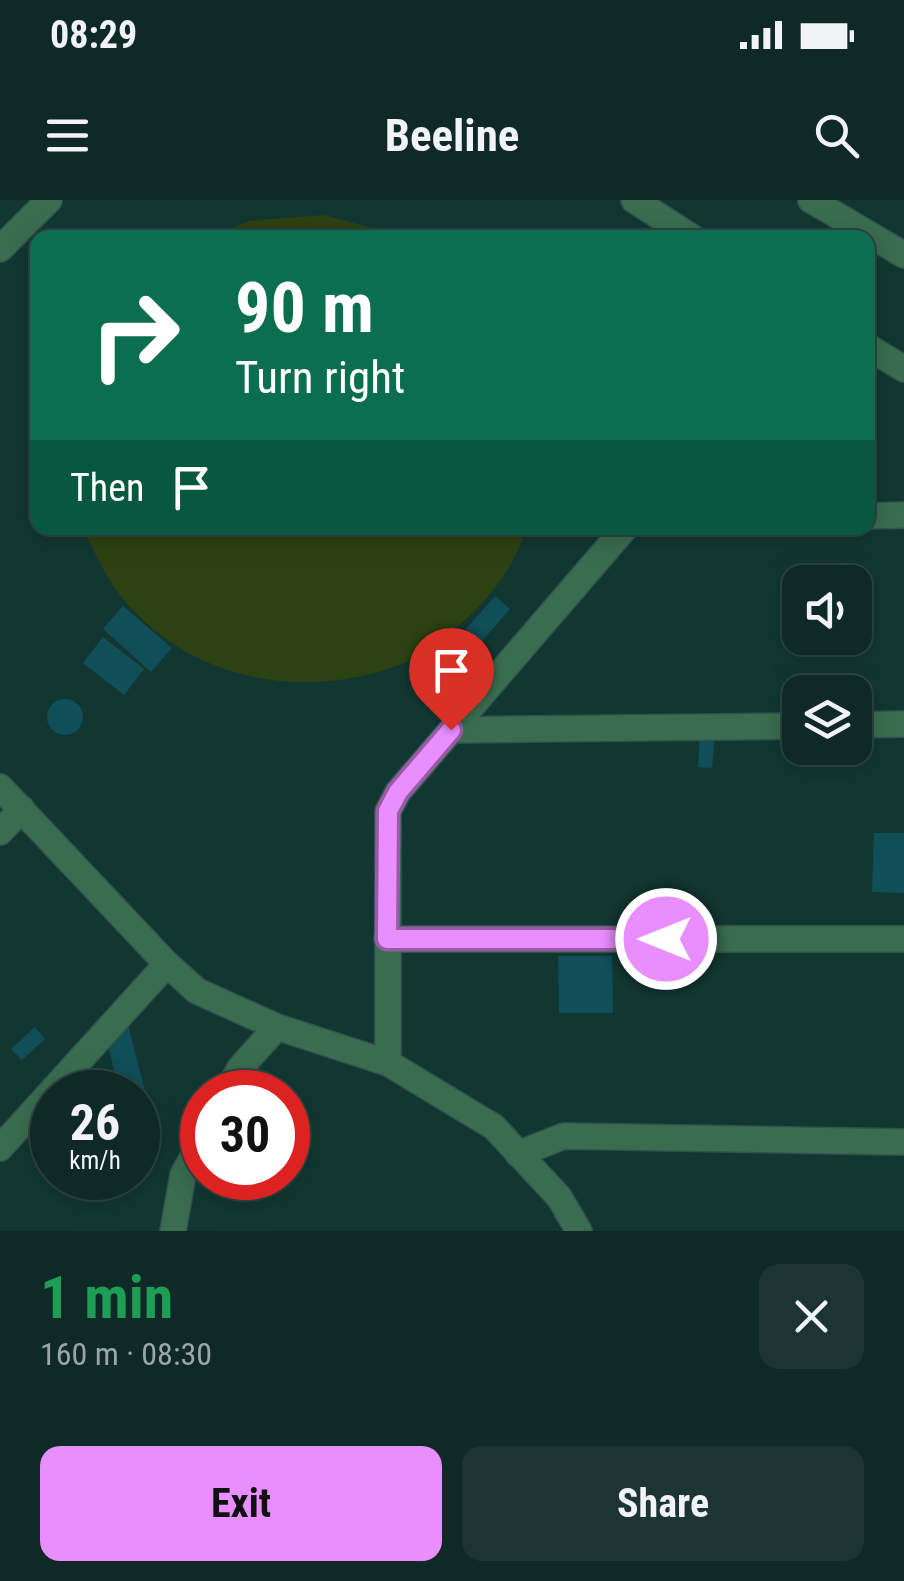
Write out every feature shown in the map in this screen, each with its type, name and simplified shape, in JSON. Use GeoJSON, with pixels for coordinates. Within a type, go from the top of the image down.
{"type":"FeatureCollection","features":[{"type":"Feature","properties":{"kind":"street"},"geometry":{"type":"LineString","coordinates":[[0,249],[49,200]]}},
{"type":"Feature","properties":{"kind":"street"},"geometry":{"type":"LineString","coordinates":[[634,200],[681,230]]}},
{"type":"Feature","properties":{"kind":"street"},"geometry":{"type":"LineString","coordinates":[[811,200],[843,208],[872,230]]}},
{"type":"Feature","properties":{"kind":"street"},"geometry":{"type":"LineString","coordinates":[[875,233],[904,255]]}},
{"type":"Feature","properties":{"kind":"street"},"geometry":{"type":"LineString","coordinates":[[875,351],[904,369]]}},
{"type":"Feature","properties":{"kind":"street"},"geometry":{"type":"LineString","coordinates":[[875,516],[904,516]]}},
{"type":"Feature","properties":{"kind":"street"},"geometry":{"type":"LineString","coordinates":[[388,1063],[388,811],[398,792],[619,535]]}},
{"type":"Feature","properties":{"kind":"street"},"geometry":{"type":"LineString","coordinates":[[872,725],[904,724]]}},
{"type":"Feature","properties":{"kind":"street"},"geometry":{"type":"LineString","coordinates":[[451,730],[782,726]]}},
{"type":"Feature","properties":{"kind":"street"},"geometry":{"type":"LineString","coordinates":[[0,787],[167,964],[198,991],[276,1027],[388,1063],[494,1127],[559,1198],[578,1231]]}},
{"type":"Feature","properties":{"kind":"street"},"geometry":{"type":"LineString","coordinates":[[0,832],[22,809]]}},
{"type":"Feature","properties":{"kind":"street"},"geometry":{"type":"LineString","coordinates":[[387,939],[904,939]]}},
{"type":"Feature","properties":{"kind":"street"},"geometry":{"type":"LineString","coordinates":[[0,1148],[167,964]]}},
{"type":"Feature","properties":{"kind":"street"},"geometry":{"type":"LineString","coordinates":[[239,1070],[276,1027]]}},
{"type":"Feature","properties":{"kind":"street"},"geometry":{"type":"LineString","coordinates":[[518,1154],[564,1136],[904,1142]]}},
{"type":"Feature","properties":{"kind":"street"},"geometry":{"type":"LineString","coordinates":[[173,1231],[180,1195]]}},
{"type":"Feature","properties":{"kind":"green space"},"geometry":{"type":"Polygon","coordinates":[[[324,215],[380,230],[228,230],[249,221],[324,215]]]}},
{"type":"Feature","properties":{"kind":"green space"},"geometry":{"type":"Polygon","coordinates":[[[86,535],[524,535],[487,598],[426,652],[378,672],[339,680],[299,682],[260,678],[222,668],[186,652],[153,629],[124,600],[86,535]]]}},
{"type":"Feature","properties":{"kind":"building"},"geometry":{"type":"Polygon","coordinates":[[[495,596],[510,609],[481,642],[466,629],[495,596]]]}},
{"type":"Feature","properties":{"kind":"building"},"geometry":{"type":"Polygon","coordinates":[[[123,606],[172,648],[151,672],[103,629],[123,606]]]}},
{"type":"Feature","properties":{"kind":"building"},"geometry":{"type":"Polygon","coordinates":[[[103,637],[144,669],[124,695],[83,663],[103,637]]]}},
{"type":"Feature","properties":{"kind":"building"},"geometry":{"type":"Polygon","coordinates":[[[65,699],[78,704],[83,717],[78,730],[65,735],[52,730],[47,717],[52,704],[65,699]]]}},
{"type":"Feature","properties":{"kind":"building"},"geometry":{"type":"Polygon","coordinates":[[[700,730],[715,731],[712,768],[698,767],[700,730]]]}},
{"type":"Feature","properties":{"kind":"building"},"geometry":{"type":"Polygon","coordinates":[[[874,833],[904,833],[904,893],[872,892],[874,833]]]}},
{"type":"Feature","properties":{"kind":"building"},"geometry":{"type":"Polygon","coordinates":[[[558,956],[612,956],[613,1013],[559,1013],[558,956]]]}},
{"type":"Feature","properties":{"kind":"building"},"geometry":{"type":"Polygon","coordinates":[[[127,1021],[140,1070],[114,1070],[107,1040],[127,1021]]]}},
{"type":"Feature","properties":{"kind":"building"},"geometry":{"type":"Polygon","coordinates":[[[35,1027],[45,1039],[22,1060],[11,1049],[35,1027]]]}},
{"type":"Feature","properties":{"kind":"route"},"geometry":{"type":"LineString","coordinates":[[451,730],[398,792],[388,811],[387,939],[666,939]]}}]}
